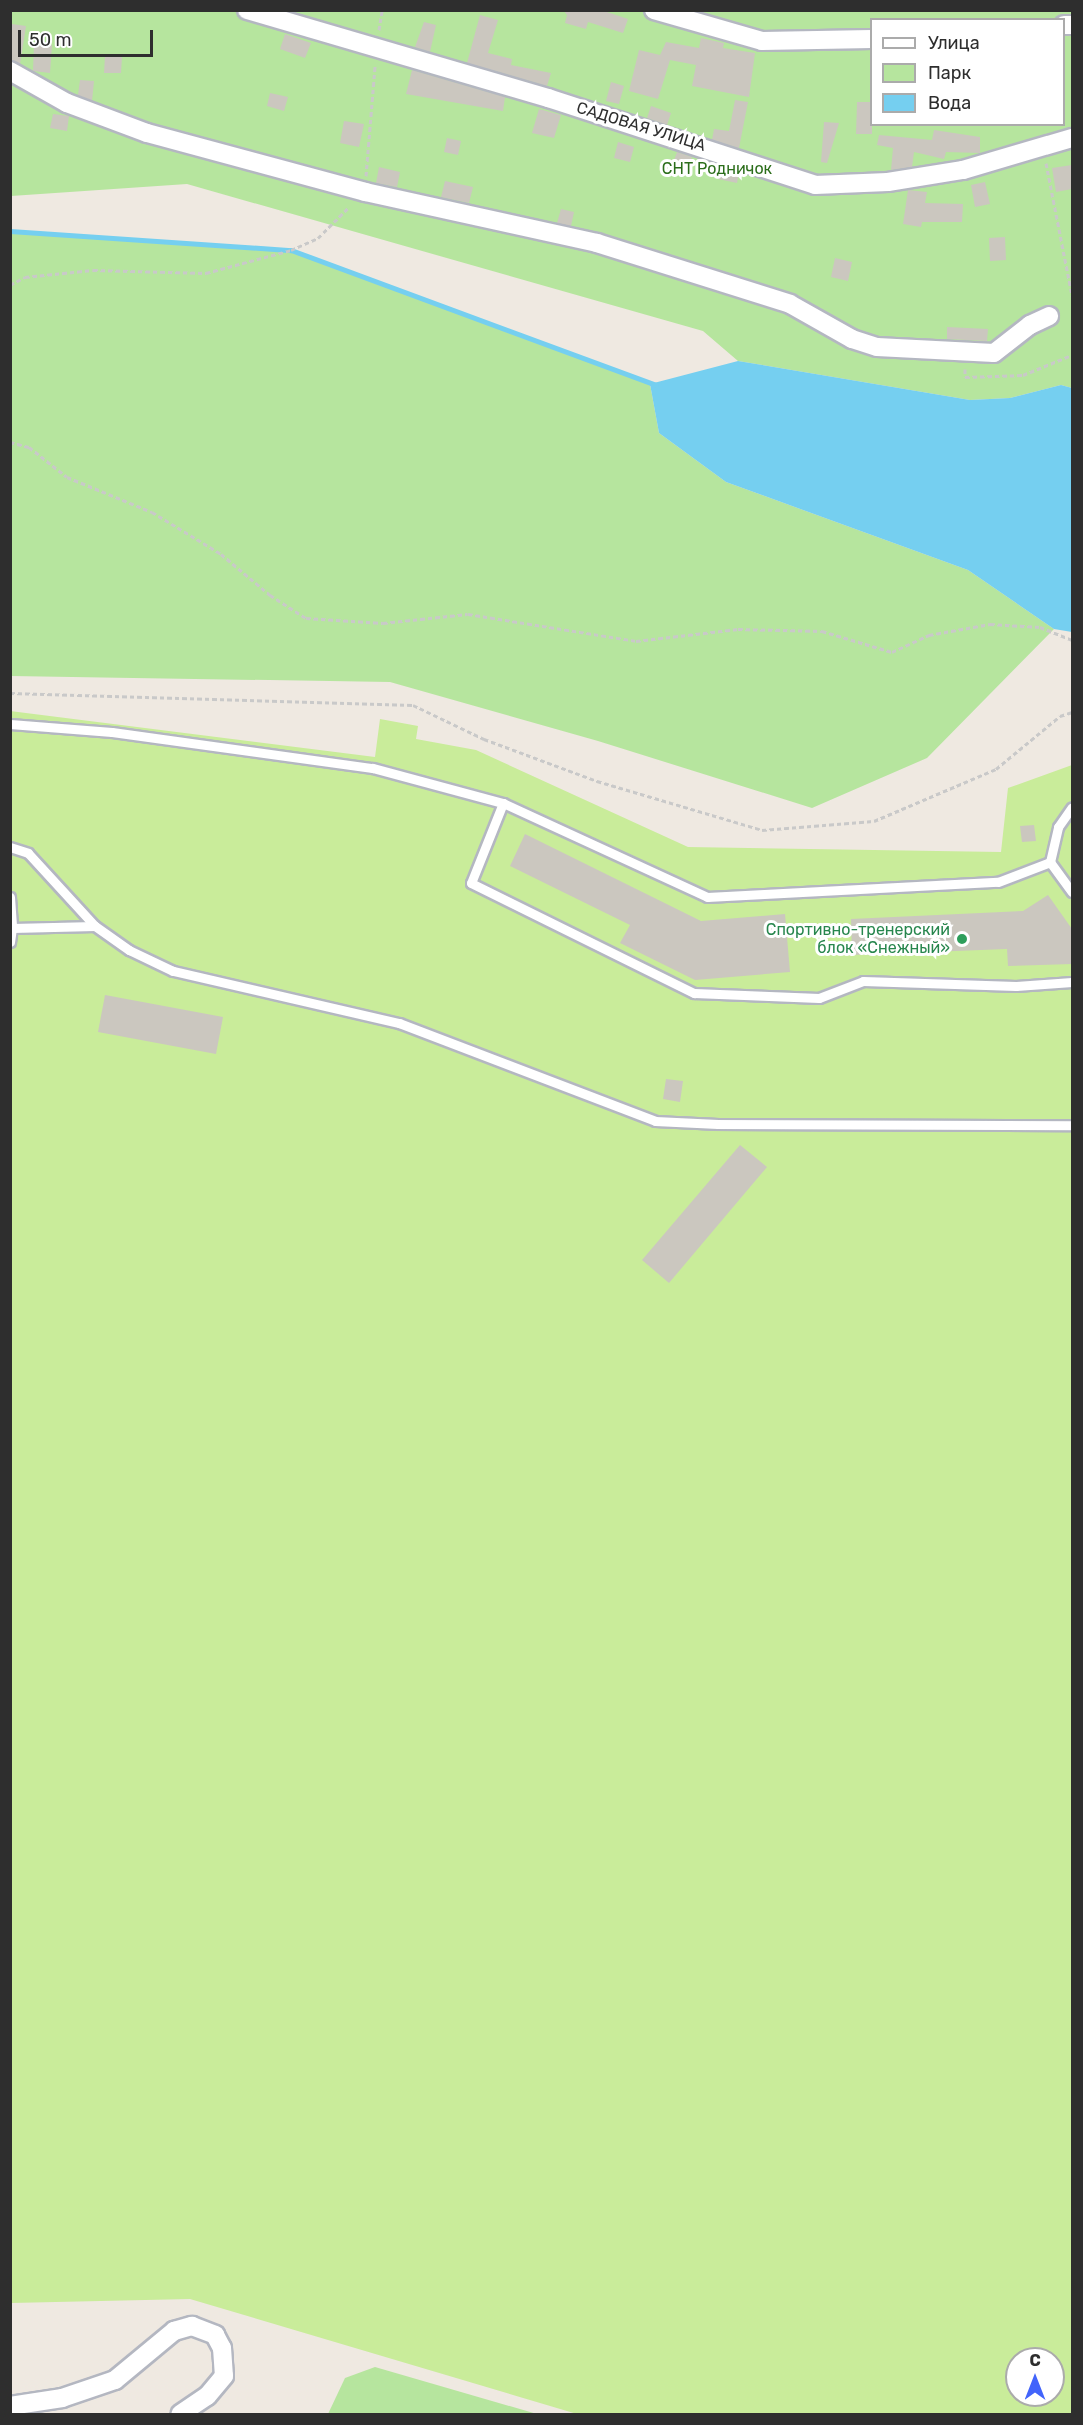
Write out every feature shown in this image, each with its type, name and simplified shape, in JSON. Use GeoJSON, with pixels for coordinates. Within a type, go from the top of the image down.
{"type":"FeatureCollection","features":[{"type":"Feature","properties":{"kind":"street","name":"САДОВАЯ УЛИЦА"},"geometry":{"type":"LineString","coordinates":[[247,10],[377,46],[759,164],[815,185],[888,182],[963,170],[1072,138]]}},
{"type":"Feature","properties":{"kind":"street"},"geometry":{"type":"LineString","coordinates":[[654,10],[762,41],[870,39]]}},
{"type":"Feature","properties":{"kind":"street"},"geometry":{"type":"LineString","coordinates":[[10,71],[67,103],[147,133],[365,192],[597,243],[790,304],[852,339],[877,346],[994,353],[1030,325],[1049,316]]}},
{"type":"Feature","properties":{"kind":"street"},"geometry":{"type":"LineString","coordinates":[[10,2406],[62,2398],[115,2380],[174,2331],[192,2326],[215,2335],[222,2348],[224,2376],[207,2396],[180,2415]]}},
{"type":"Feature","properties":{"kind":"lane"},"geometry":{"type":"LineString","coordinates":[[10,724],[112,732],[373,768],[503,803],[707,897],[998,882],[1050,862]]}},
{"type":"Feature","properties":{"kind":"lane"},"geometry":{"type":"LineString","coordinates":[[503,803],[471,883],[694,993],[819,998],[863,981],[1016,986],[1072,981]]}},
{"type":"Feature","properties":{"kind":"lane"},"geometry":{"type":"LineString","coordinates":[[1072,807],[1058,827],[1050,862],[1072,892]]}},
{"type":"Feature","properties":{"kind":"lane"},"geometry":{"type":"LineString","coordinates":[[10,847],[28,853],[95,926],[129,950],[173,971],[399,1023],[655,1121],[718,1124],[1072,1125]]}},
{"type":"Feature","properties":{"kind":"lane"},"geometry":{"type":"LineString","coordinates":[[10,897],[12,928],[10,942]]}},
{"type":"Feature","properties":{"kind":"lane"},"geometry":{"type":"LineString","coordinates":[[12,928],[95,926]]}},
{"type":"Feature","properties":{"kind":"path"},"geometry":{"type":"LineString","coordinates":[[10,285],[25,278],[93,270],[206,273],[291,250],[318,238],[365,192],[382,10]]}},
{"type":"Feature","properties":{"kind":"path"},"geometry":{"type":"LineString","coordinates":[[1042,147],[1072,296]]}},
{"type":"Feature","properties":{"kind":"path"},"geometry":{"type":"LineString","coordinates":[[965,377],[1023,375],[1072,355]]}},
{"type":"Feature","properties":{"kind":"path"},"geometry":{"type":"LineString","coordinates":[[10,442],[29,447],[67,477],[152,512],[221,554],[270,595],[306,618],[383,623],[468,614],[636,641],[738,629],[822,631],[892,652],[929,635],[990,624],[1040,627],[1072,640]]}},
{"type":"Feature","properties":{"kind":"path"},"geometry":{"type":"LineString","coordinates":[[10,693],[413,705],[484,739],[597,781],[762,830],[874,821],[996,769],[1060,716],[1072,712]]}},
{"type":"Feature","properties":{"kind":"green space","name":"СНТ Родничок"},"geometry":{"type":"Polygon","coordinates":[[[11,11],[1072,11],[1072,388],[1061,385],[1010,398],[970,400],[738,361],[703,331],[187,184],[11,196],[11,11]]]}},
{"type":"Feature","properties":{"kind":"green space"},"geometry":{"type":"Polygon","coordinates":[[[10,231],[291,250],[650,384],[659,433],[726,482],[968,570],[1054,629],[927,758],[812,808],[598,741],[390,682],[11,676],[10,231]]]}},
{"type":"Feature","properties":{"kind":"green space"},"geometry":{"type":"Polygon","coordinates":[[[10,711],[375,757],[380,719],[418,726],[416,739],[476,750],[688,847],[1001,852],[1008,788],[1072,765],[1072,2414],[577,2414],[190,2299],[11,2303],[10,711]]]}},
{"type":"Feature","properties":{"kind":"green space"},"geometry":{"type":"Polygon","coordinates":[[[375,2367],[537,2414],[328,2414],[345,2378],[375,2367]]]}},
{"type":"Feature","properties":{"kind":"water"},"geometry":{"type":"Polygon","coordinates":[[[738,361],[970,400],[1010,398],[1061,385],[1072,388],[1072,632],[1054,629],[968,570],[726,482],[659,433],[650,384],[738,361]]]}},
{"type":"Feature","properties":{"kind":"building"},"geometry":{"type":"Polygon","coordinates":[[[563,10],[601,10],[628,19],[623,33],[588,22],[586,29],[565,23],[567,15],[563,10]]]}},
{"type":"Feature","properties":{"kind":"building"},"geometry":{"type":"Polygon","coordinates":[[[480,15],[498,20],[488,53],[512,59],[511,65],[551,73],[547,86],[467,63],[480,15]]]}},
{"type":"Feature","properties":{"kind":"building"},"geometry":{"type":"Polygon","coordinates":[[[424,22],[436,25],[430,52],[415,47],[424,22]]]}},
{"type":"Feature","properties":{"kind":"building"},"geometry":{"type":"Polygon","coordinates":[[[12,24],[26,26],[20,64],[10,60],[12,24]]]}},
{"type":"Feature","properties":{"kind":"building"},"geometry":{"type":"Polygon","coordinates":[[[285,34],[311,43],[305,58],[280,49],[285,34]]]}},
{"type":"Feature","properties":{"kind":"building"},"geometry":{"type":"Polygon","coordinates":[[[701,38],[724,43],[723,48],[755,53],[749,97],[692,86],[696,65],[670,60],[658,99],[629,91],[639,50],[660,55],[666,42],[699,48],[701,38]]]}},
{"type":"Feature","properties":{"kind":"building"},"geometry":{"type":"Polygon","coordinates":[[[34,44],[52,45],[50,73],[33,71],[34,44]]]}},
{"type":"Feature","properties":{"kind":"building"},"geometry":{"type":"Polygon","coordinates":[[[105,56],[122,57],[121,73],[104,73],[105,56]]]}},
{"type":"Feature","properties":{"kind":"building"},"geometry":{"type":"Polygon","coordinates":[[[412,70],[505,97],[503,111],[406,94],[412,70]]]}},
{"type":"Feature","properties":{"kind":"building"},"geometry":{"type":"Polygon","coordinates":[[[80,80],[94,81],[92,101],[78,95],[80,80]]]}},
{"type":"Feature","properties":{"kind":"building"},"geometry":{"type":"Polygon","coordinates":[[[611,82],[624,86],[619,104],[606,101],[611,82]]]}},
{"type":"Feature","properties":{"kind":"building"},"geometry":{"type":"Polygon","coordinates":[[[270,93],[288,97],[284,111],[267,106],[270,93]]]}},
{"type":"Feature","properties":{"kind":"building"},"geometry":{"type":"Polygon","coordinates":[[[735,100],[748,102],[739,148],[712,140],[714,129],[729,131],[735,100]]]}},
{"type":"Feature","properties":{"kind":"building"},"geometry":{"type":"Polygon","coordinates":[[[857,102],[870,102],[872,134],[856,134],[857,102]]]}},
{"type":"Feature","properties":{"kind":"building"},"geometry":{"type":"Polygon","coordinates":[[[651,106],[671,113],[667,125],[647,118],[651,106]]]}},
{"type":"Feature","properties":{"kind":"building"},"geometry":{"type":"Polygon","coordinates":[[[539,109],[561,115],[554,138],[532,133],[539,109]]]}},
{"type":"Feature","properties":{"kind":"building"},"geometry":{"type":"Polygon","coordinates":[[[53,114],[69,116],[67,131],[50,128],[53,114]]]}},
{"type":"Feature","properties":{"kind":"building"},"geometry":{"type":"Polygon","coordinates":[[[344,121],[364,124],[359,147],[340,143],[344,121]]]}},
{"type":"Feature","properties":{"kind":"building"},"geometry":{"type":"Polygon","coordinates":[[[824,122],[839,123],[827,163],[821,162],[824,122]]]}},
{"type":"Feature","properties":{"kind":"building"},"geometry":{"type":"Polygon","coordinates":[[[934,130],[980,137],[980,153],[946,152],[944,159],[914,152],[912,167],[891,170],[893,148],[877,145],[879,135],[932,140],[934,130]]]}},
{"type":"Feature","properties":{"kind":"building"},"geometry":{"type":"Polygon","coordinates":[[[447,138],[461,141],[458,155],[444,152],[447,138]]]}},
{"type":"Feature","properties":{"kind":"building"},"geometry":{"type":"Polygon","coordinates":[[[618,142],[634,147],[630,162],[614,158],[618,142]]]}},
{"type":"Feature","properties":{"kind":"building"},"geometry":{"type":"Polygon","coordinates":[[[677,152],[692,157],[685,175],[671,169],[677,152]]]}},
{"type":"Feature","properties":{"kind":"building"},"geometry":{"type":"Polygon","coordinates":[[[1072,165],[1072,189],[1056,192],[1052,168],[1072,165]]]}},
{"type":"Feature","properties":{"kind":"building"},"geometry":{"type":"Polygon","coordinates":[[[721,166],[739,172],[737,183],[718,179],[721,166]]]}},
{"type":"Feature","properties":{"kind":"building"},"geometry":{"type":"Polygon","coordinates":[[[379,167],[400,172],[397,187],[376,183],[379,167]]]}},
{"type":"Feature","properties":{"kind":"building"},"geometry":{"type":"Polygon","coordinates":[[[445,181],[473,187],[469,203],[441,197],[445,181]]]}},
{"type":"Feature","properties":{"kind":"building"},"geometry":{"type":"Polygon","coordinates":[[[985,182],[990,204],[975,207],[971,185],[985,182]]]}},
{"type":"Feature","properties":{"kind":"building"},"geometry":{"type":"Polygon","coordinates":[[[908,190],[927,192],[925,203],[963,204],[962,222],[922,222],[921,227],[903,224],[908,190]]]}},
{"type":"Feature","properties":{"kind":"building"},"geometry":{"type":"Polygon","coordinates":[[[561,209],[574,212],[571,226],[557,223],[561,209]]]}},
{"type":"Feature","properties":{"kind":"building"},"geometry":{"type":"Polygon","coordinates":[[[1005,237],[1006,260],[990,261],[989,238],[1005,237]]]}},
{"type":"Feature","properties":{"kind":"building"},"geometry":{"type":"Polygon","coordinates":[[[835,258],[852,262],[848,281],[831,277],[835,258]]]}},
{"type":"Feature","properties":{"kind":"building"},"geometry":{"type":"Polygon","coordinates":[[[947,327],[988,329],[987,341],[947,339],[947,327]]]}},
{"type":"Feature","properties":{"kind":"building"},"geometry":{"type":"Polygon","coordinates":[[[1034,825],[1036,841],[1022,842],[1020,826],[1034,825]]]}},
{"type":"Feature","properties":{"kind":"building"},"geometry":{"type":"Polygon","coordinates":[[[525,834],[701,921],[785,914],[790,972],[695,980],[620,943],[630,925],[510,866],[525,834]]]}},
{"type":"Feature","properties":{"kind":"building","name":"Спортивно-тренерский блок «Снежный»"},"geometry":{"type":"Polygon","coordinates":[[[1048,895],[1072,929],[1072,964],[1008,966],[1007,949],[852,955],[851,919],[1023,911],[1048,895]]]}},
{"type":"Feature","properties":{"kind":"building"},"geometry":{"type":"Polygon","coordinates":[[[105,995],[223,1017],[216,1054],[98,1032],[105,995]]]}},
{"type":"Feature","properties":{"kind":"building"},"geometry":{"type":"Polygon","coordinates":[[[666,1079],[683,1081],[680,1102],[663,1099],[666,1079]]]}},
{"type":"Feature","properties":{"kind":"building"},"geometry":{"type":"Polygon","coordinates":[[[740,1145],[767,1167],[669,1283],[642,1260],[740,1145]]]}},
{"type":"Feature","properties":{"kind":"waterway"},"geometry":{"type":"LineString","coordinates":[[10,231],[291,250],[656,385]]}},
{"type":"Feature","properties":{"kind":"place","name":"Спортивно-тренерский блок «Снежный»"},"geometry":{"type":"Point","coordinates":[962,939]}}]}
